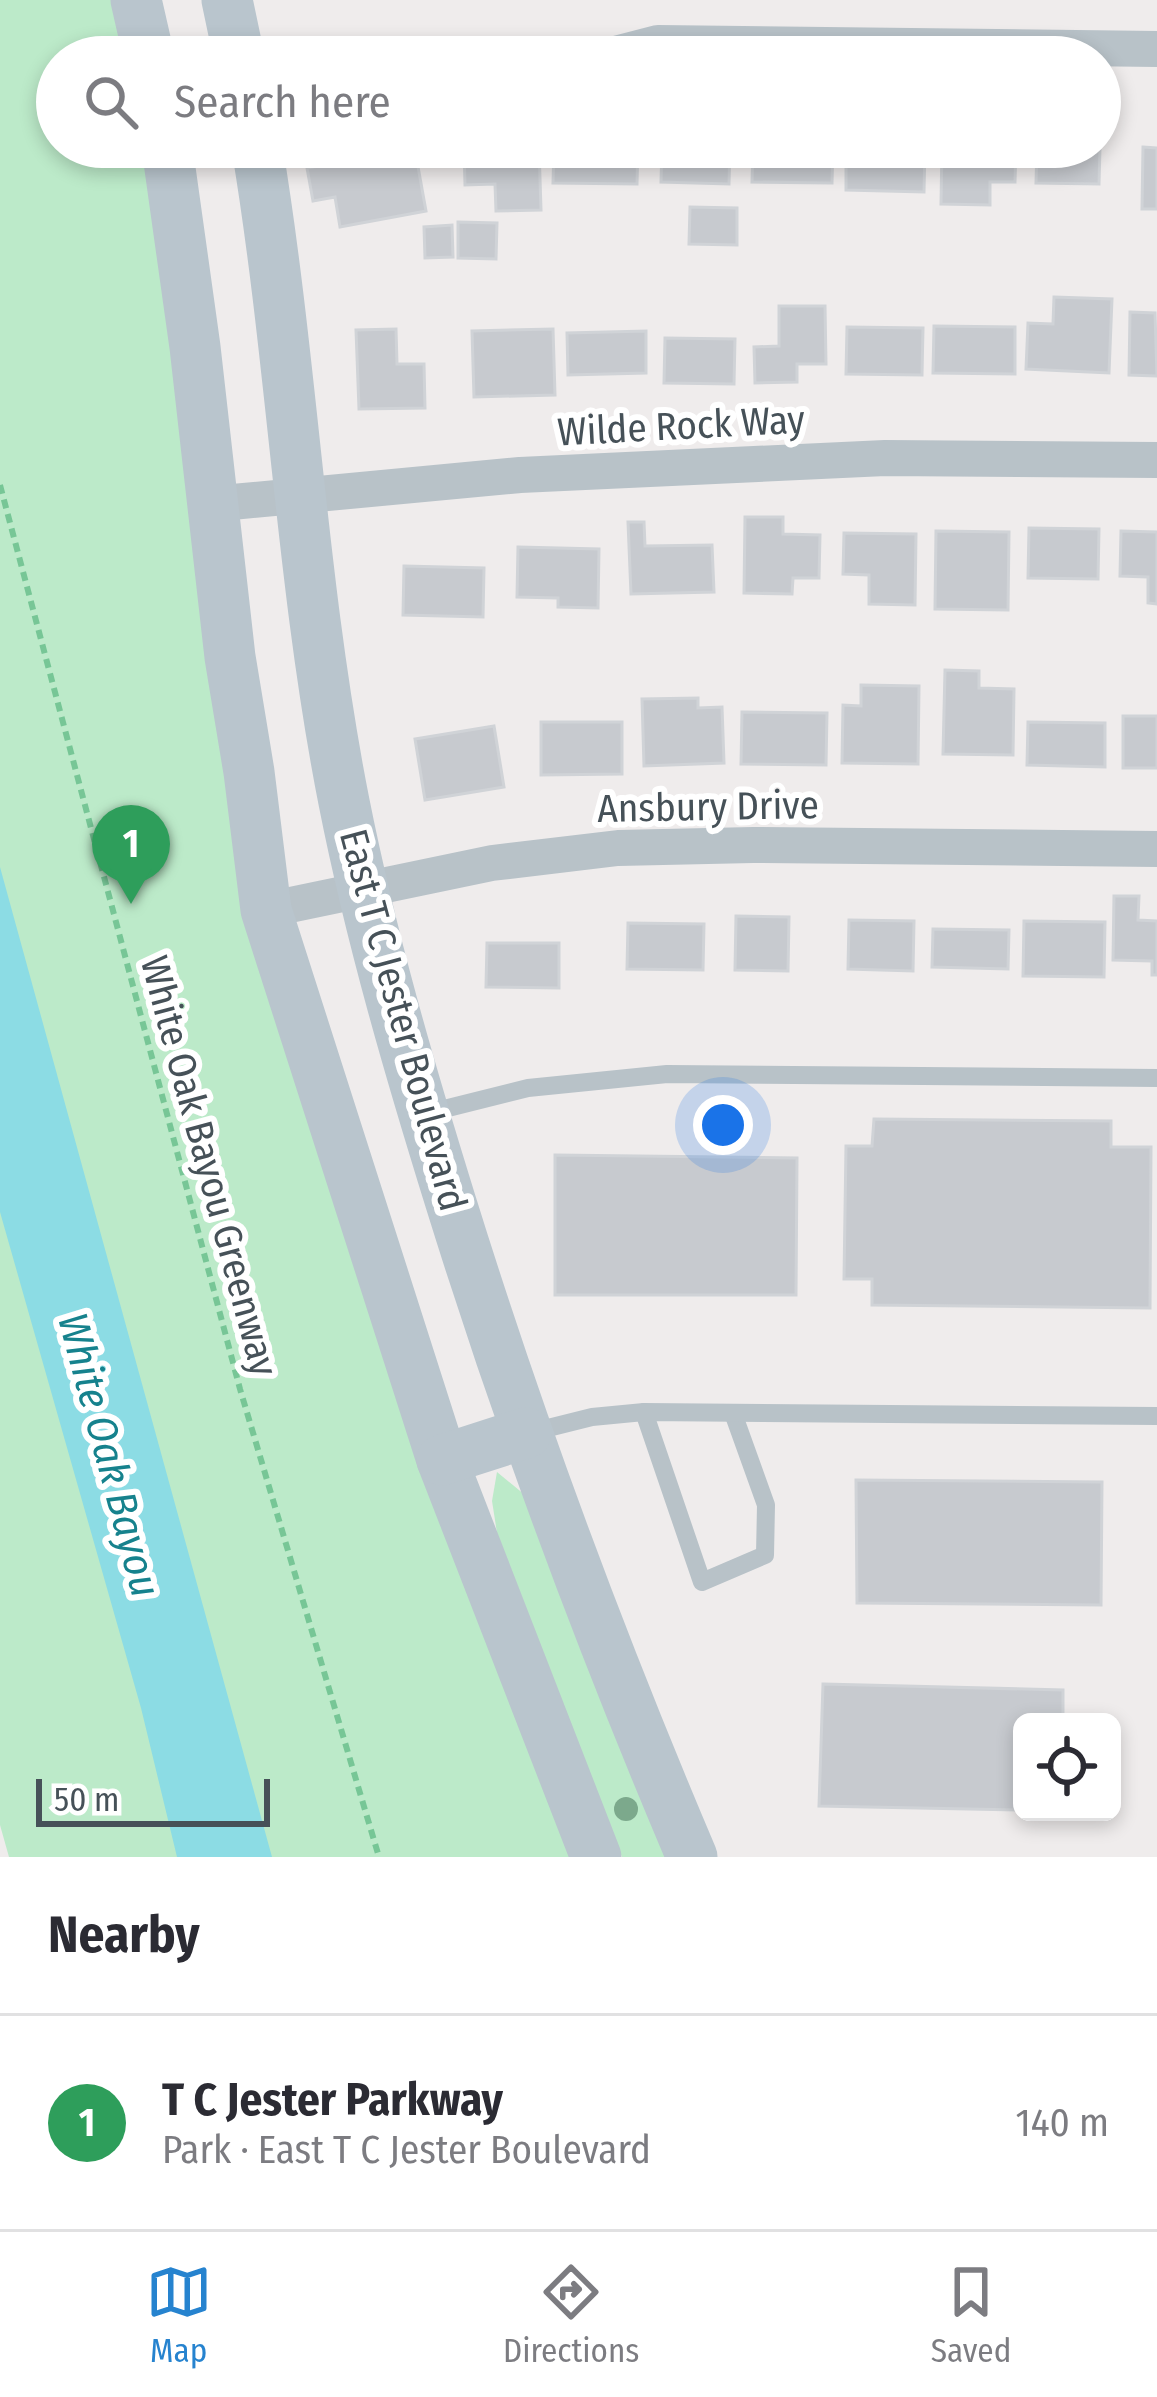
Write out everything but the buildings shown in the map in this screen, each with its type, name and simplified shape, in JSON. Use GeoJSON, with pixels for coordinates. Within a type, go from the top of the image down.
{"type":"FeatureCollection","features":[{"type":"Feature","properties":{"kind":"street"},"geometry":{"type":"LineString","coordinates":[[136,0],[144,36]]}},
{"type":"Feature","properties":{"kind":"street"},"geometry":{"type":"LineString","coordinates":[[227,0],[235,36]]}},
{"type":"Feature","properties":{"kind":"street"},"geometry":{"type":"LineString","coordinates":[[1121,49],[1157,49]]}},
{"type":"Feature","properties":{"kind":"street"},"geometry":{"type":"LineString","coordinates":[[170,168],[266,910],[442,1460],[596,1857]]}},
{"type":"Feature","properties":{"kind":"street","name":"East T C Jester Boulevard"},"geometry":{"type":"LineString","coordinates":[[260,168],[327,704],[389,994],[526,1433],[692,1857]]}},
{"type":"Feature","properties":{"kind":"street","name":"Wilde Rock Way"},"geometry":{"type":"LineString","coordinates":[[211,504],[520,476],[885,458],[1157,460]]}},
{"type":"Feature","properties":{"kind":"street","name":"Ansbury Drive"},"geometry":{"type":"LineString","coordinates":[[266,910],[492,863],[618,848],[1157,850]]}},
{"type":"Feature","properties":{"kind":"street"},"geometry":{"type":"LineString","coordinates":[[442,1460],[526,1433]]}},
{"type":"Feature","properties":{"kind":"lane"},"geometry":{"type":"LineString","coordinates":[[424,1114],[528,1088],[667,1073],[1157,1078]]}},
{"type":"Feature","properties":{"kind":"lane"},"geometry":{"type":"LineString","coordinates":[[644,1412],[702,1582],[765,1555],[766,1505],[733,1413]]}},
{"type":"Feature","properties":{"kind":"lane"},"geometry":{"type":"LineString","coordinates":[[526,1433],[644,1412],[1157,1416]]}},
{"type":"Feature","properties":{"kind":"path","name":"White Oak Bayou Greenway"},"geometry":{"type":"LineString","coordinates":[[0,485],[240,1390],[379,1857]]}},
{"type":"Feature","properties":{"kind":"green space"},"geometry":{"type":"Polygon","coordinates":[[[0,0],[125,0],[132,36],[36,36],[36,168],[156,168],[233,765],[580,1857],[9,1857],[0,1825],[0,0]]]}},
{"type":"Feature","properties":{"kind":"green space"},"geometry":{"type":"Polygon","coordinates":[[[497,1472],[525,1495],[673,1857],[622,1857],[497,1533],[492,1501],[497,1472]]]}},
{"type":"Feature","properties":{"kind":"water","name":"White Oak Bayou"},"geometry":{"type":"Polygon","coordinates":[[[0,867],[272,1857],[177,1857],[141,1708],[0,1212],[0,867]]]}},
{"type":"Feature","properties":{"kind":"waterway"},"geometry":{"type":"LineString","coordinates":[[194,1174],[216,1166]]}},
{"type":"Feature","properties":{"kind":"place","name":"T C Jester Parkway"},"geometry":{"type":"Point","coordinates":[131,904]}}]}
